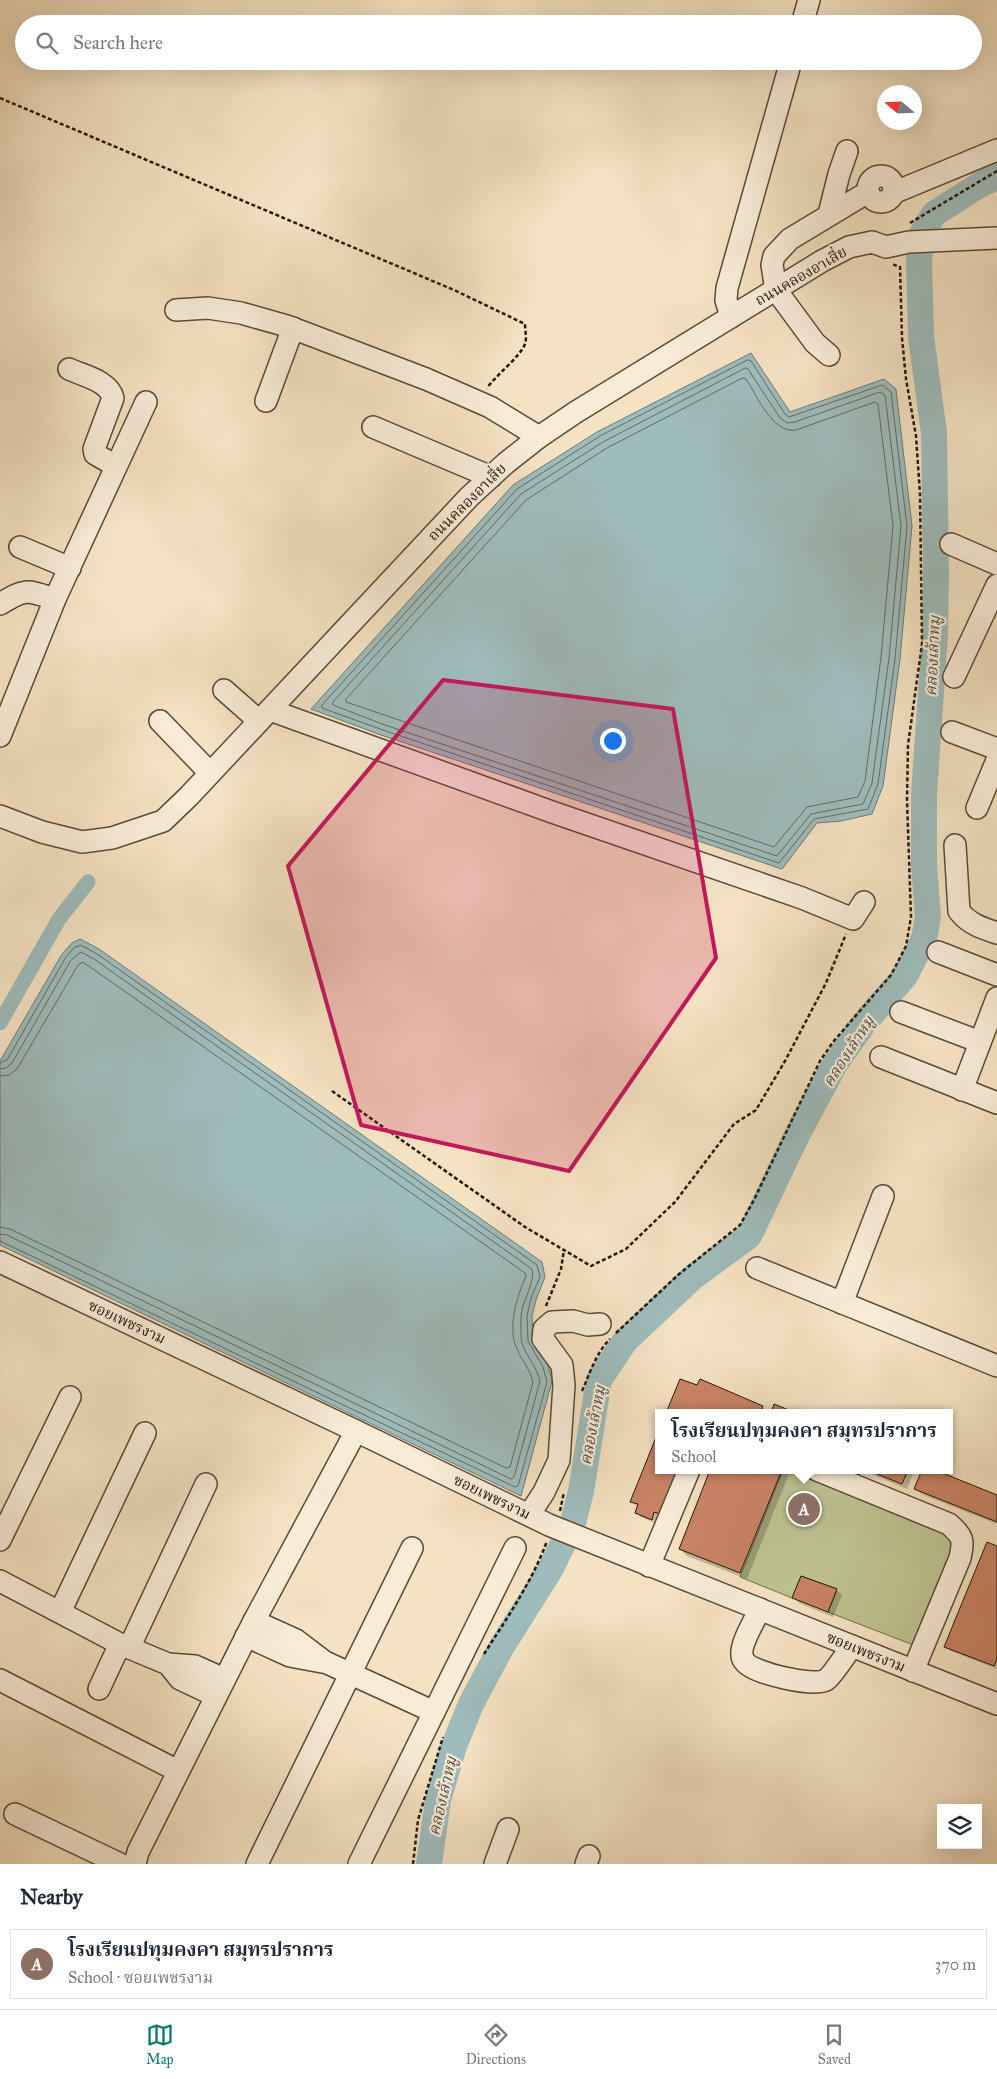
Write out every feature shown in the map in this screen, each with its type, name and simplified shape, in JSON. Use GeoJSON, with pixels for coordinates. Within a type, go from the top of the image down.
{"type":"FeatureCollection","features":[{"type":"Feature","properties":{"kind":"street"},"geometry":{"type":"LineString","coordinates":[[805,15],[809,0]]}},
{"type":"Feature","properties":{"kind":"street"},"geometry":{"type":"LineString","coordinates":[[731,317],[726,300],[727,288],[788,70]]}},
{"type":"Feature","properties":{"kind":"street"},"geometry":{"type":"LineString","coordinates":[[829,356],[816,343],[776,290],[772,265],[779,249],[790,239],[868,192],[868,184],[878,176],[885,176],[890,180],[894,186],[893,193],[997,150]]}},
{"type":"Feature","properties":{"kind":"street"},"geometry":{"type":"LineString","coordinates":[[830,214],[839,174],[847,151]]}},
{"type":"Feature","properties":{"kind":"street","name":"ถนนคลองอาเสี่ย"},"geometry":{"type":"LineString","coordinates":[[0,816],[42,832],[82,842],[112,838],[163,821],[451,517],[491,477],[539,437],[731,317],[849,247],[872,242],[886,247],[908,233],[933,241],[997,238]]}},
{"type":"Feature","properties":{"kind":"street"},"geometry":{"type":"LineString","coordinates":[[176,310],[208,308],[240,313],[293,328],[426,379],[478,402],[539,437]]}},
{"type":"Feature","properties":{"kind":"street"},"geometry":{"type":"LineString","coordinates":[[266,401],[293,328]]}},
{"type":"Feature","properties":{"kind":"street"},"geometry":{"type":"LineString","coordinates":[[69,369],[106,385],[111,391],[113,398],[94,449],[95,454],[116,466]]}},
{"type":"Feature","properties":{"kind":"street"},"geometry":{"type":"LineString","coordinates":[[0,736],[7,700],[56,599],[146,402]]}},
{"type":"Feature","properties":{"kind":"street"},"geometry":{"type":"LineString","coordinates":[[373,427],[491,477]]}},
{"type":"Feature","properties":{"kind":"street"},"geometry":{"type":"LineString","coordinates":[[951,544],[997,564]]}},
{"type":"Feature","properties":{"kind":"street"},"geometry":{"type":"LineString","coordinates":[[20,547],[70,568]]}},
{"type":"Feature","properties":{"kind":"street"},"geometry":{"type":"LineString","coordinates":[[954,677],[997,585]]}},
{"type":"Feature","properties":{"kind":"street"},"geometry":{"type":"LineString","coordinates":[[0,604],[21,592],[32,592],[56,599]]}},
{"type":"Feature","properties":{"kind":"street"},"geometry":{"type":"LineString","coordinates":[[224,690],[264,715],[534,805],[802,898],[858,911]]}},
{"type":"Feature","properties":{"kind":"street"},"geometry":{"type":"LineString","coordinates":[[160,721],[210,773]]}},
{"type":"Feature","properties":{"kind":"street"},"geometry":{"type":"LineString","coordinates":[[952,732],[997,749]]}},
{"type":"Feature","properties":{"kind":"street"},"geometry":{"type":"LineString","coordinates":[[977,808],[997,760]]}},
{"type":"Feature","properties":{"kind":"street"},"geometry":{"type":"LineString","coordinates":[[955,846],[959,911],[976,926],[997,933]]}},
{"type":"Feature","properties":{"kind":"street"},"geometry":{"type":"LineString","coordinates":[[938,952],[997,975]]}},
{"type":"Feature","properties":{"kind":"street"},"geometry":{"type":"LineString","coordinates":[[962,1090],[997,998]]}},
{"type":"Feature","properties":{"kind":"street"},"geometry":{"type":"LineString","coordinates":[[901,1012],[980,1042]]}},
{"type":"Feature","properties":{"kind":"street"},"geometry":{"type":"LineString","coordinates":[[881,1057],[997,1103]]}},
{"type":"Feature","properties":{"kind":"street"},"geometry":{"type":"LineString","coordinates":[[842,1303],[883,1196]]}},
{"type":"Feature","properties":{"kind":"street","name":"ซอยเพชรงาม"},"geometry":{"type":"LineString","coordinates":[[0,1262],[552,1526],[997,1704]]}},
{"type":"Feature","properties":{"kind":"street"},"geometry":{"type":"LineString","coordinates":[[757,1268],[997,1366]]}},
{"type":"Feature","properties":{"kind":"street"},"geometry":{"type":"LineString","coordinates":[[529,1515],[544,1492],[560,1460],[564,1386],[562,1365],[543,1339],[546,1328],[552,1322],[573,1321],[588,1325],[600,1324]]}},
{"type":"Feature","properties":{"kind":"street"},"geometry":{"type":"LineString","coordinates":[[0,1540],[70,1396]]}},
{"type":"Feature","properties":{"kind":"street"},"geometry":{"type":"LineString","coordinates":[[135,1864],[138,1852],[250,1628],[356,1431]]}},
{"type":"Feature","properties":{"kind":"street"},"geometry":{"type":"LineString","coordinates":[[60,1612],[145,1433]]}},
{"type":"Feature","properties":{"kind":"street"},"geometry":{"type":"LineString","coordinates":[[649,1566],[687,1474]]}},
{"type":"Feature","properties":{"kind":"street"},"geometry":{"type":"LineString","coordinates":[[827,1474],[949,1524],[960,1534],[963,1542],[960,1558],[913,1671]]}},
{"type":"Feature","properties":{"kind":"street"},"geometry":{"type":"LineString","coordinates":[[99,1689],[124,1646],[206,1484]]}},
{"type":"Feature","properties":{"kind":"street"},"geometry":{"type":"LineString","coordinates":[[257,1864],[412,1548]]}},
{"type":"Feature","properties":{"kind":"street"},"geometry":{"type":"LineString","coordinates":[[359,1864],[516,1548]]}},
{"type":"Feature","properties":{"kind":"street"},"geometry":{"type":"LineString","coordinates":[[0,1582],[124,1646],[168,1664],[194,1666],[220,1688]]}},
{"type":"Feature","properties":{"kind":"street"},"geometry":{"type":"LineString","coordinates":[[760,1609],[744,1643],[741,1654],[744,1662],[754,1669],[799,1682],[815,1683],[826,1680],[852,1646]]}},
{"type":"Feature","properties":{"kind":"street"},"geometry":{"type":"LineString","coordinates":[[250,1628],[296,1640],[325,1662],[434,1712]]}},
{"type":"Feature","properties":{"kind":"street"},"geometry":{"type":"LineString","coordinates":[[0,1680],[178,1771]]}},
{"type":"Feature","properties":{"kind":"street"},"geometry":{"type":"LineString","coordinates":[[15,1814],[120,1864]]}},
{"type":"Feature","properties":{"kind":"street"},"geometry":{"type":"LineString","coordinates":[[495,1864],[508,1829]]}},
{"type":"Feature","properties":{"kind":"path"},"geometry":{"type":"LineString","coordinates":[[0,98],[454,290],[525,324],[525,344],[495,377],[478,402]]}},
{"type":"Feature","properties":{"kind":"path"},"geometry":{"type":"LineString","coordinates":[[908,233],[997,171]]}},
{"type":"Feature","properties":{"kind":"path"},"geometry":{"type":"LineString","coordinates":[[581,1392],[605,1344],[678,1275],[740,1225],[758,1192],[820,1061],[833,1042],[891,974],[906,946],[911,917],[907,800],[908,745],[922,644],[920,494],[916,436],[906,379],[902,338],[900,267],[887,262]]}},
{"type":"Feature","properties":{"kind":"path"},"geometry":{"type":"LineString","coordinates":[[332,1091],[525,1227],[592,1266],[626,1249],[675,1202],[734,1124],[756,1110],[785,1061],[826,983],[858,911]]}},
{"type":"Feature","properties":{"kind":"path"},"geometry":{"type":"LineString","coordinates":[[546,1328],[546,1310],[550,1293],[561,1269],[564,1250]]}},
{"type":"Feature","properties":{"kind":"path"},"geometry":{"type":"LineString","coordinates":[[483,1656],[514,1607],[541,1556],[565,1489]]}},
{"type":"Feature","properties":{"kind":"path"},"geometry":{"type":"LineString","coordinates":[[413,1864],[418,1820],[444,1734]]}},
{"type":"Feature","properties":{"kind":"highlighted area"},"geometry":{"type":"Polygon","coordinates":[[[443,680],[673,709],[716,958],[569,1171],[361,1125],[288,866],[443,680]]]}},
{"type":"Feature","properties":{"kind":"green space"},"geometry":{"type":"Polygon","coordinates":[[[781,1474],[797,1474],[958,1539],[916,1646],[828,1612],[837,1589],[801,1576],[792,1598],[740,1577],[781,1474]]]}},
{"type":"Feature","properties":{"kind":"water"},"geometry":{"type":"Polygon","coordinates":[[[751,353],[790,412],[884,379],[896,389],[912,526],[900,659],[883,786],[872,814],[841,821],[817,823],[782,869],[381,735],[311,709],[513,485],[597,432],[751,353]]]}},
{"type":"Feature","properties":{"kind":"water"},"geometry":{"type":"Polygon","coordinates":[[[80,939],[99,949],[542,1262],[545,1277],[532,1316],[533,1341],[548,1365],[552,1381],[521,1496],[0,1245],[0,1061],[62,954],[72,943],[80,939]]]}},
{"type":"Feature","properties":{"kind":"building"},"geometry":{"type":"Polygon","coordinates":[[[680,1379],[697,1385],[700,1379],[763,1406],[762,1409],[668,1409],[680,1379]]]}},
{"type":"Feature","properties":{"kind":"building"},"geometry":{"type":"Polygon","coordinates":[[[774,1404],[786,1409],[772,1409],[774,1404]]]}},
{"type":"Feature","properties":{"kind":"building"},"geometry":{"type":"Polygon","coordinates":[[[655,1440],[655,1474],[675,1474],[660,1514],[654,1512],[652,1520],[635,1513],[638,1504],[630,1502],[655,1440]]]}},
{"type":"Feature","properties":{"kind":"building"},"geometry":{"type":"Polygon","coordinates":[[[708,1474],[780,1474],[740,1573],[679,1549],[708,1474]]]}},
{"type":"Feature","properties":{"kind":"building"},"geometry":{"type":"Polygon","coordinates":[[[877,1474],[906,1474],[902,1484],[877,1474]]]}},
{"type":"Feature","properties":{"kind":"building"},"geometry":{"type":"Polygon","coordinates":[[[920,1474],[945,1474],[997,1495],[997,1522],[914,1489],[920,1474]]]}},
{"type":"Feature","properties":{"kind":"building"},"geometry":{"type":"Polygon","coordinates":[[[987,1542],[997,1546],[997,1659],[994,1666],[944,1647],[987,1542]]]}},
{"type":"Feature","properties":{"kind":"building"},"geometry":{"type":"Polygon","coordinates":[[[801,1576],[837,1589],[828,1612],[792,1598],[801,1576]]]}},
{"type":"Feature","properties":{"kind":"waterway","name":"คลองเล้าหมู"},"geometry":{"type":"LineString","coordinates":[[429,1864],[438,1800],[454,1746],[471,1704],[502,1646],[550,1570],[573,1523],[581,1491],[599,1380],[625,1341],[693,1277],[749,1236],[798,1133],[835,1064],[864,1023],[905,976],[924,939],[928,916],[924,866],[924,794],[935,634],[936,571],[934,433],[921,337],[919,261],[922,234],[934,214],[981,184],[997,177]]}},
{"type":"Feature","properties":{"kind":"waterway"},"geometry":{"type":"LineString","coordinates":[[0,1023],[59,919],[88,882]]}},
{"type":"Feature","properties":{"kind":"place","name":"โรงเรียนปทุมคงคา สมุทรปราการ"},"geometry":{"type":"Point","coordinates":[804,1509]}}]}
